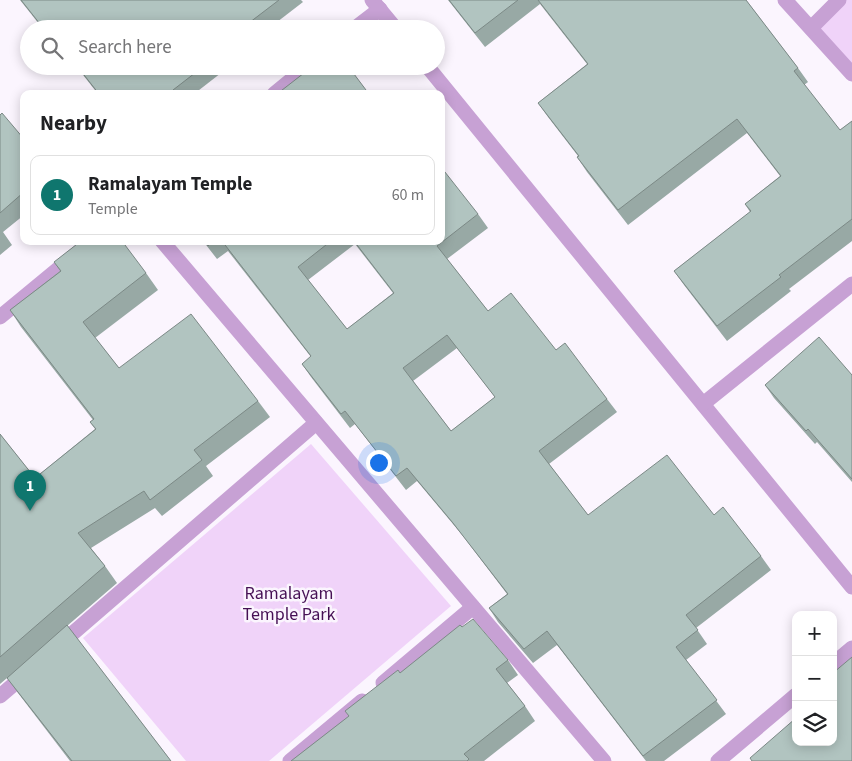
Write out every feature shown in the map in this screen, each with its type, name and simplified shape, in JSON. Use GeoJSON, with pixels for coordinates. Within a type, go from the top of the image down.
{"type":"FeatureCollection","features":[{"type":"Feature","properties":{"kind":"street"},"geometry":{"type":"LineString","coordinates":[[785,0],[852,74]]}},
{"type":"Feature","properties":{"kind":"street"},"geometry":{"type":"LineString","coordinates":[[810,28],[839,0]]}},
{"type":"Feature","properties":{"kind":"street"},"geometry":{"type":"LineString","coordinates":[[362,20],[376,4],[389,20]]}},
{"type":"Feature","properties":{"kind":"street"},"geometry":{"type":"LineString","coordinates":[[279,90],[297,75]]}},
{"type":"Feature","properties":{"kind":"street"},"geometry":{"type":"LineString","coordinates":[[433,75],[852,586]]}},
{"type":"Feature","properties":{"kind":"street"},"geometry":{"type":"LineString","coordinates":[[0,317],[87,245]]}},
{"type":"Feature","properties":{"kind":"street"},"geometry":{"type":"LineString","coordinates":[[165,245],[604,761]]}},
{"type":"Feature","properties":{"kind":"street"},"geometry":{"type":"LineString","coordinates":[[703,404],[852,284]]}},
{"type":"Feature","properties":{"kind":"street"},"geometry":{"type":"LineString","coordinates":[[0,696],[316,423]]}},
{"type":"Feature","properties":{"kind":"street"},"geometry":{"type":"LineString","coordinates":[[290,761],[473,607]]}},
{"type":"Feature","properties":{"kind":"street"},"geometry":{"type":"LineString","coordinates":[[837,661],[852,648]]}},
{"type":"Feature","properties":{"kind":"street"},"geometry":{"type":"LineString","coordinates":[[718,761],[792,698]]}},
{"type":"Feature","properties":{"kind":"green space"},"geometry":{"type":"Polygon","coordinates":[[[839,0],[852,0],[852,74],[811,28],[839,0]]]}},
{"type":"Feature","properties":{"kind":"green space","name":"Ramalayam Temple Park"},"geometry":{"type":"Polygon","coordinates":[[[311,444],[451,606],[269,761],[186,761],[83,638],[311,444]]]}},
{"type":"Feature","properties":{"kind":"building"},"geometry":{"type":"Polygon","coordinates":[[[21,0],[279,0],[253,20],[37,20],[21,0]]]}},
{"type":"Feature","properties":{"kind":"building"},"geometry":{"type":"Polygon","coordinates":[[[449,0],[518,0],[475,33],[449,0]]]}},
{"type":"Feature","properties":{"kind":"building"},"geometry":{"type":"Polygon","coordinates":[[[538,0],[746,0],[798,68],[794,71],[840,130],[852,121],[852,219],[717,326],[674,271],[751,211],[745,204],[781,176],[737,119],[618,210],[538,103],[588,64],[538,0]]]}},
{"type":"Feature","properties":{"kind":"building"},"geometry":{"type":"Polygon","coordinates":[[[84,75],[192,75],[173,90],[96,90],[84,75]]]}},
{"type":"Feature","properties":{"kind":"building"},"geometry":{"type":"Polygon","coordinates":[[[301,75],[355,75],[366,90],[282,90],[301,75]]]}},
{"type":"Feature","properties":{"kind":"building"},"geometry":{"type":"Polygon","coordinates":[[[2,113],[20,134],[20,196],[0,213],[0,115],[2,113]]]}},
{"type":"Feature","properties":{"kind":"building"},"geometry":{"type":"Polygon","coordinates":[[[445,172],[478,214],[445,240],[445,172]]]}},
{"type":"Feature","properties":{"kind":"building"},"geometry":{"type":"Polygon","coordinates":[[[76,245],[125,245],[146,273],[83,322],[119,368],[191,314],[258,401],[194,450],[202,460],[150,500],[144,491],[78,533],[105,566],[0,657],[0,434],[35,478],[96,429],[90,422],[94,419],[10,310],[61,271],[54,262],[76,245]]]}},
{"type":"Feature","properties":{"kind":"building"},"geometry":{"type":"Polygon","coordinates":[[[225,245],[326,245],[298,267],[347,329],[394,293],[357,245],[438,245],[437,246],[488,311],[511,293],[556,350],[565,343],[607,399],[539,451],[588,515],[667,455],[714,515],[723,507],[761,556],[686,615],[698,630],[676,647],[717,700],[643,756],[547,631],[524,649],[489,608],[508,594],[407,468],[396,476],[345,411],[341,414],[302,364],[311,356],[225,245]],[[447,335],[403,368],[451,431],[495,397],[447,335]]]}},
{"type":"Feature","properties":{"kind":"building"},"geometry":{"type":"Polygon","coordinates":[[[819,337],[852,375],[852,479],[808,429],[806,431],[765,385],[819,337]]]}},
{"type":"Feature","properties":{"kind":"building"},"geometry":{"type":"Polygon","coordinates":[[[473,619],[508,660],[496,669],[525,706],[464,754],[469,759],[467,761],[291,761],[349,716],[345,711],[398,670],[400,673],[460,625],[462,627],[473,619]]]}},
{"type":"Feature","properties":{"kind":"building"},"geometry":{"type":"Polygon","coordinates":[[[67,625],[171,761],[72,761],[7,678],[67,625]]]}},
{"type":"Feature","properties":{"kind":"building"},"geometry":{"type":"Polygon","coordinates":[[[852,657],[852,761],[752,761],[750,758],[792,721],[792,746],[837,746],[837,670],[852,657]]]}},
{"type":"Feature","properties":{"kind":"place","name":"Ramalayam Temple"},"geometry":{"type":"Point","coordinates":[30,511]}}]}
